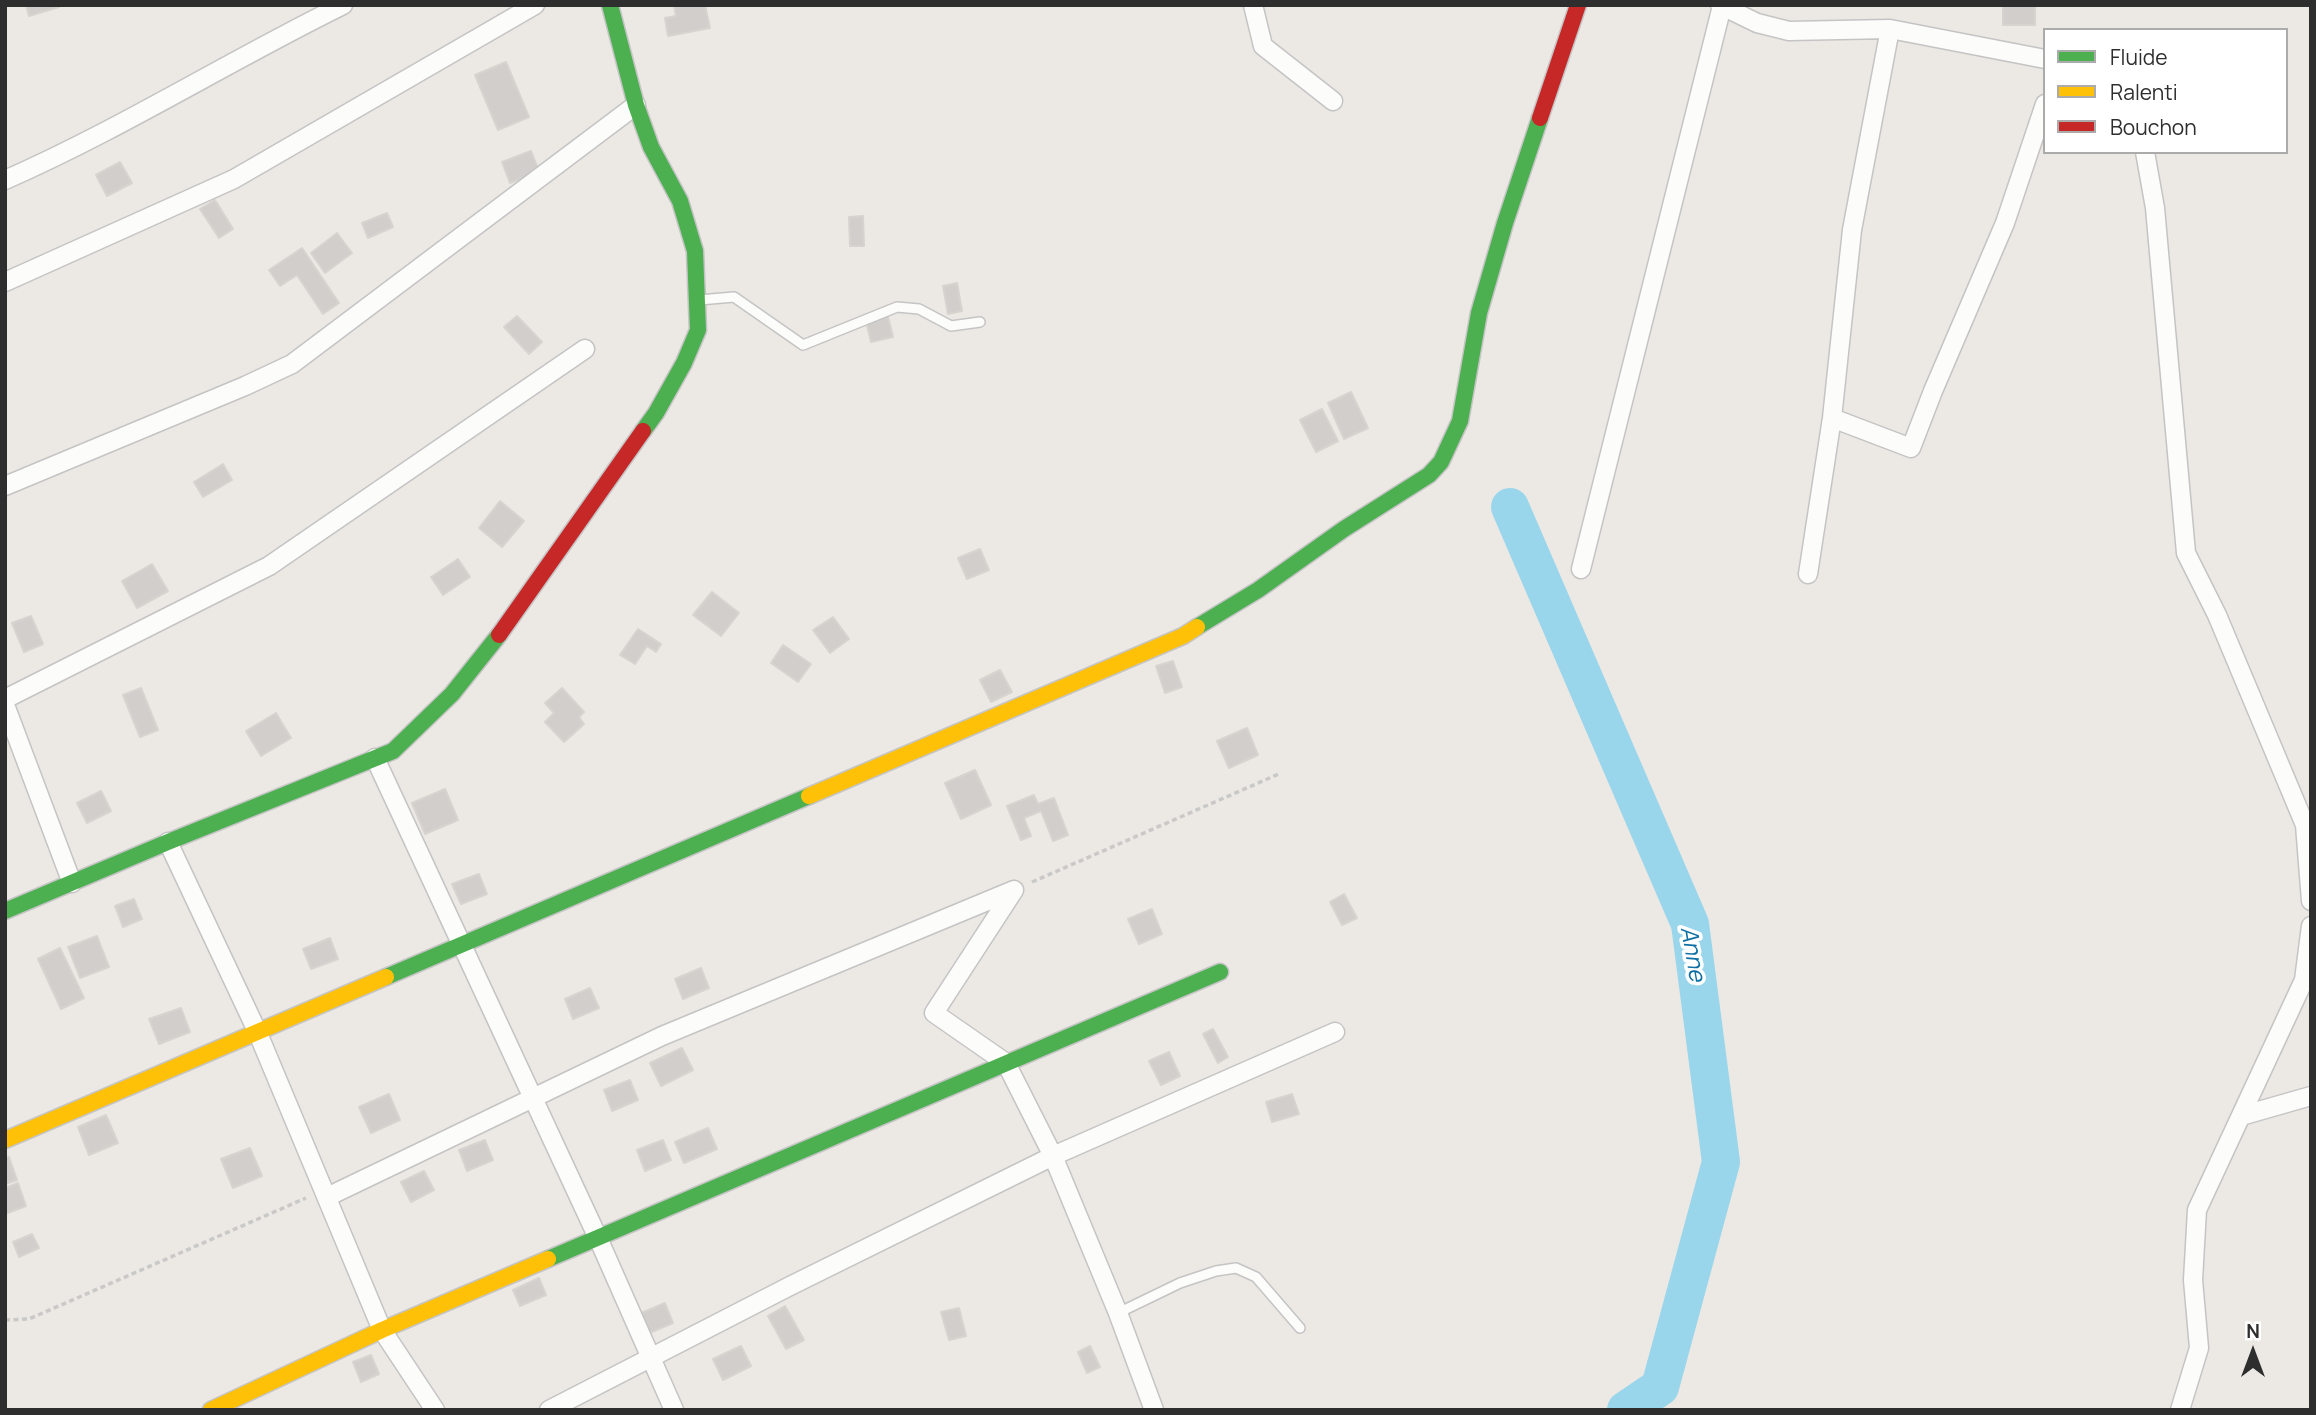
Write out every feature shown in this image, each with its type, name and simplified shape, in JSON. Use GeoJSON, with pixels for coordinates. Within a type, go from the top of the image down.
{"type":"FeatureCollection","features":[{"type":"Feature","properties":{"kind":"street"},"geometry":{"type":"LineString","coordinates":[[5,180],[64,154],[287,32],[343,5]]}},
{"type":"Feature","properties":{"kind":"street"},"geometry":{"type":"LineString","coordinates":[[5,282],[234,179],[535,5]]}},
{"type":"Feature","properties":{"kind":"street"},"geometry":{"type":"LineString","coordinates":[[5,911],[393,751],[452,694],[512,618],[656,413],[684,363],[698,330],[695,251],[680,201],[651,147],[636,105],[610,5]]}},
{"type":"Feature","properties":{"kind":"street"},"geometry":{"type":"LineString","coordinates":[[1253,5],[1263,46],[1332,101]]}},
{"type":"Feature","properties":{"kind":"street"},"geometry":{"type":"LineString","coordinates":[[5,1140],[1183,636],[1258,590],[1344,529],[1429,475],[1441,462],[1460,421],[1479,313],[1578,5]]}},
{"type":"Feature","properties":{"kind":"street"},"geometry":{"type":"LineString","coordinates":[[1581,569],[1721,6],[1757,23],[1789,31],[1890,29],[2043,59]]}},
{"type":"Feature","properties":{"kind":"street"},"geometry":{"type":"LineString","coordinates":[[1808,573],[1832,418],[1852,230],[1890,29]]}},
{"type":"Feature","properties":{"kind":"street"},"geometry":{"type":"LineString","coordinates":[[5,486],[292,364],[636,105]]}},
{"type":"Feature","properties":{"kind":"street"},"geometry":{"type":"LineString","coordinates":[[1832,418],[1911,447],[2005,223],[2043,110]]}},
{"type":"Feature","properties":{"kind":"street"},"geometry":{"type":"LineString","coordinates":[[2145,154],[2155,208],[2186,553],[2217,615],[2305,825],[2311,901]]}},
{"type":"Feature","properties":{"kind":"street"},"geometry":{"type":"LineString","coordinates":[[5,699],[270,566],[585,349]]}},
{"type":"Feature","properties":{"kind":"street"},"geometry":{"type":"LineString","coordinates":[[5,705],[72,883]]}},
{"type":"Feature","properties":{"kind":"street"},"geometry":{"type":"LineString","coordinates":[[375,758],[534,1098],[674,1410]]}},
{"type":"Feature","properties":{"kind":"street"},"geometry":{"type":"LineString","coordinates":[[168,842],[257,1031],[382,1330],[435,1410]]}},
{"type":"Feature","properties":{"kind":"street"},"geometry":{"type":"LineString","coordinates":[[1014,890],[934,1013],[1006,1063],[1053,1156],[1118,1313],[1154,1410]]}},
{"type":"Feature","properties":{"kind":"street"},"geometry":{"type":"LineString","coordinates":[[325,1194],[662,1036],[1014,890]]}},
{"type":"Feature","properties":{"kind":"street"},"geometry":{"type":"LineString","coordinates":[[2180,1410],[2199,1348],[2193,1280],[2197,1210],[2304,981],[2311,926]]}},
{"type":"Feature","properties":{"kind":"street"},"geometry":{"type":"LineString","coordinates":[[211,1410],[382,1330],[1220,972]]}},
{"type":"Feature","properties":{"kind":"street"},"geometry":{"type":"LineString","coordinates":[[549,1410],[1053,1156],[1335,1032]]}},
{"type":"Feature","properties":{"kind":"street"},"geometry":{"type":"LineString","coordinates":[[2241,1116],[2311,1096]]}},
{"type":"Feature","properties":{"kind":"lane"},"geometry":{"type":"LineString","coordinates":[[698,300],[734,297],[803,345],[897,307],[919,309],[951,326],[980,322]]}},
{"type":"Feature","properties":{"kind":"lane"},"geometry":{"type":"LineString","coordinates":[[1118,1313],[1180,1283],[1216,1271],[1236,1268],[1256,1278],[1300,1328]]}},
{"type":"Feature","properties":{"kind":"path"},"geometry":{"type":"LineString","coordinates":[[1014,890],[1281,773]]}},
{"type":"Feature","properties":{"kind":"path"},"geometry":{"type":"LineString","coordinates":[[5,1320],[29,1319],[325,1194]]}},
{"type":"Feature","properties":{"kind":"building"},"geometry":{"type":"Polygon","coordinates":[[[26,5],[58,5],[59,7],[29,16],[26,5]]]}},
{"type":"Feature","properties":{"kind":"building"},"geometry":{"type":"Polygon","coordinates":[[[674,5],[705,5],[710,28],[668,36],[665,18],[676,16],[674,5]]]}},
{"type":"Feature","properties":{"kind":"building"},"geometry":{"type":"Polygon","coordinates":[[[2003,5],[2035,5],[2035,25],[2003,25],[2003,5]]]}},
{"type":"Feature","properties":{"kind":"building"},"geometry":{"type":"Polygon","coordinates":[[[506,62],[529,117],[498,130],[475,75],[506,62]]]}},
{"type":"Feature","properties":{"kind":"building"},"geometry":{"type":"Polygon","coordinates":[[[531,151],[539,171],[510,183],[502,162],[531,151]]]}},
{"type":"Feature","properties":{"kind":"building"},"geometry":{"type":"Polygon","coordinates":[[[120,162],[132,183],[107,196],[96,175],[120,162]]]}},
{"type":"Feature","properties":{"kind":"building"},"geometry":{"type":"Polygon","coordinates":[[[215,200],[233,229],[219,238],[200,209],[215,200]]]}},
{"type":"Feature","properties":{"kind":"building"},"geometry":{"type":"Polygon","coordinates":[[[387,213],[393,227],[368,238],[362,223],[387,213]]]}},
{"type":"Feature","properties":{"kind":"building"},"geometry":{"type":"Polygon","coordinates":[[[863,216],[864,246],[850,246],[849,217],[863,216]]]}},
{"type":"Feature","properties":{"kind":"building"},"geometry":{"type":"Polygon","coordinates":[[[337,233],[352,253],[325,273],[311,253],[337,233]]]}},
{"type":"Feature","properties":{"kind":"building"},"geometry":{"type":"Polygon","coordinates":[[[302,248],[339,303],[323,314],[297,275],[280,286],[269,270],[302,248]]]}},
{"type":"Feature","properties":{"kind":"building"},"geometry":{"type":"Polygon","coordinates":[[[957,283],[962,311],[948,314],[943,286],[957,283]]]}},
{"type":"Feature","properties":{"kind":"building"},"geometry":{"type":"Polygon","coordinates":[[[517,316],[542,342],[529,354],[504,327],[517,316]]]}},
{"type":"Feature","properties":{"kind":"building"},"geometry":{"type":"Polygon","coordinates":[[[888,317],[893,337],[871,342],[866,321],[888,317]]]}},
{"type":"Feature","properties":{"kind":"building"},"geometry":{"type":"Polygon","coordinates":[[[1351,392],[1368,428],[1344,439],[1328,403],[1351,392]]]}},
{"type":"Feature","properties":{"kind":"building"},"geometry":{"type":"Polygon","coordinates":[[[1322,409],[1338,441],[1316,452],[1300,420],[1322,409]]]}},
{"type":"Feature","properties":{"kind":"building"},"geometry":{"type":"Polygon","coordinates":[[[223,464],[232,480],[203,497],[194,482],[223,464]]]}},
{"type":"Feature","properties":{"kind":"building"},"geometry":{"type":"Polygon","coordinates":[[[500,501],[524,521],[502,547],[479,528],[500,501]]]}},
{"type":"Feature","properties":{"kind":"building"},"geometry":{"type":"Polygon","coordinates":[[[980,549],[989,570],[967,579],[958,558],[980,549]]]}},
{"type":"Feature","properties":{"kind":"building"},"geometry":{"type":"Polygon","coordinates":[[[458,559],[470,577],[443,595],[431,577],[458,559]]]}},
{"type":"Feature","properties":{"kind":"building"},"geometry":{"type":"Polygon","coordinates":[[[152,564],[168,591],[137,608],[122,581],[152,564]]]}},
{"type":"Feature","properties":{"kind":"building"},"geometry":{"type":"Polygon","coordinates":[[[712,592],[739,613],[721,636],[693,615],[712,592]]]}},
{"type":"Feature","properties":{"kind":"building"},"geometry":{"type":"Polygon","coordinates":[[[31,616],[43,644],[24,652],[12,623],[31,616]]]}},
{"type":"Feature","properties":{"kind":"building"},"geometry":{"type":"Polygon","coordinates":[[[833,617],[849,639],[830,653],[813,630],[833,617]]]}},
{"type":"Feature","properties":{"kind":"building"},"geometry":{"type":"Polygon","coordinates":[[[638,629],[661,644],[656,652],[647,646],[635,664],[620,655],[638,629]]]}},
{"type":"Feature","properties":{"kind":"building"},"geometry":{"type":"Polygon","coordinates":[[[783,645],[811,664],[798,682],[771,663],[783,645]]]}},
{"type":"Feature","properties":{"kind":"building"},"geometry":{"type":"Polygon","coordinates":[[[1173,661],[1182,687],[1165,693],[1156,666],[1173,661]]]}},
{"type":"Feature","properties":{"kind":"building"},"geometry":{"type":"Polygon","coordinates":[[[1000,670],[1012,692],[991,702],[980,680],[1000,670]]]}},
{"type":"Feature","properties":{"kind":"building"},"geometry":{"type":"Polygon","coordinates":[[[141,688],[158,730],[140,737],[123,695],[141,688]]]}},
{"type":"Feature","properties":{"kind":"building"},"geometry":{"type":"Polygon","coordinates":[[[562,688],[584,712],[579,717],[584,724],[564,742],[545,722],[554,713],[545,703],[562,688]]]}},
{"type":"Feature","properties":{"kind":"building"},"geometry":{"type":"Polygon","coordinates":[[[276,713],[291,738],[261,756],[246,731],[276,713]]]}},
{"type":"Feature","properties":{"kind":"building"},"geometry":{"type":"Polygon","coordinates":[[[1247,728],[1258,755],[1229,768],[1217,741],[1247,728]]]}},
{"type":"Feature","properties":{"kind":"building"},"geometry":{"type":"Polygon","coordinates":[[[975,770],[991,805],[961,819],[945,783],[975,770]]]}},
{"type":"Feature","properties":{"kind":"building"},"geometry":{"type":"Polygon","coordinates":[[[445,789],[458,820],[425,834],[412,803],[445,789]]]}},
{"type":"Feature","properties":{"kind":"building"},"geometry":{"type":"Polygon","coordinates":[[[101,791],[111,811],[87,823],[77,803],[101,791]]]}},
{"type":"Feature","properties":{"kind":"building"},"geometry":{"type":"Polygon","coordinates":[[[1034,795],[1038,804],[1054,798],[1068,835],[1053,841],[1041,811],[1024,818],[1031,836],[1021,840],[1007,806],[1034,795]]]}},
{"type":"Feature","properties":{"kind":"building"},"geometry":{"type":"Polygon","coordinates":[[[479,874],[487,894],[461,904],[452,884],[479,874]]]}},
{"type":"Feature","properties":{"kind":"building"},"geometry":{"type":"Polygon","coordinates":[[[1344,894],[1357,918],[1342,925],[1330,902],[1344,894]]]}},
{"type":"Feature","properties":{"kind":"building"},"geometry":{"type":"Polygon","coordinates":[[[134,899],[142,919],[123,927],[115,906],[134,899]]]}},
{"type":"Feature","properties":{"kind":"building"},"geometry":{"type":"Polygon","coordinates":[[[1152,909],[1162,934],[1139,944],[1128,919],[1152,909]]]}},
{"type":"Feature","properties":{"kind":"building"},"geometry":{"type":"Polygon","coordinates":[[[97,936],[109,967],[80,978],[68,947],[97,936]]]}},
{"type":"Feature","properties":{"kind":"building"},"geometry":{"type":"Polygon","coordinates":[[[330,938],[338,959],[311,969],[303,949],[330,938]]]}},
{"type":"Feature","properties":{"kind":"building"},"geometry":{"type":"Polygon","coordinates":[[[60,948],[84,998],[61,1009],[38,959],[60,948]]]}},
{"type":"Feature","properties":{"kind":"building"},"geometry":{"type":"Polygon","coordinates":[[[701,968],[709,988],[683,999],[675,979],[701,968]]]}},
{"type":"Feature","properties":{"kind":"building"},"geometry":{"type":"Polygon","coordinates":[[[590,988],[599,1008],[573,1019],[565,999],[590,988]]]}},
{"type":"Feature","properties":{"kind":"building"},"geometry":{"type":"Polygon","coordinates":[[[181,1008],[190,1032],[159,1044],[149,1019],[181,1008]]]}},
{"type":"Feature","properties":{"kind":"building"},"geometry":{"type":"Polygon","coordinates":[[[1213,1029],[1228,1057],[1218,1063],[1203,1034],[1213,1029]]]}},
{"type":"Feature","properties":{"kind":"building"},"geometry":{"type":"Polygon","coordinates":[[[682,1048],[693,1070],[661,1086],[650,1063],[682,1048]]]}},
{"type":"Feature","properties":{"kind":"building"},"geometry":{"type":"Polygon","coordinates":[[[1169,1052],[1180,1076],[1161,1085],[1149,1061],[1169,1052]]]}},
{"type":"Feature","properties":{"kind":"building"},"geometry":{"type":"Polygon","coordinates":[[[630,1080],[638,1100],[612,1111],[604,1090],[630,1080]]]}},
{"type":"Feature","properties":{"kind":"building"},"geometry":{"type":"Polygon","coordinates":[[[389,1094],[400,1120],[371,1133],[359,1107],[389,1094]]]}},
{"type":"Feature","properties":{"kind":"building"},"geometry":{"type":"Polygon","coordinates":[[[1292,1094],[1299,1114],[1272,1122],[1266,1102],[1292,1094]]]}},
{"type":"Feature","properties":{"kind":"building"},"geometry":{"type":"Polygon","coordinates":[[[106,1115],[118,1143],[89,1155],[78,1127],[106,1115]]]}},
{"type":"Feature","properties":{"kind":"building"},"geometry":{"type":"Polygon","coordinates":[[[708,1128],[717,1149],[684,1163],[675,1142],[708,1128]]]}},
{"type":"Feature","properties":{"kind":"building"},"geometry":{"type":"Polygon","coordinates":[[[485,1140],[493,1160],[467,1171],[459,1150],[485,1140]]]}},
{"type":"Feature","properties":{"kind":"building"},"geometry":{"type":"Polygon","coordinates":[[[663,1140],[671,1160],[645,1171],[637,1150],[663,1140]]]}},
{"type":"Feature","properties":{"kind":"building"},"geometry":{"type":"Polygon","coordinates":[[[250,1148],[262,1176],[233,1188],[221,1159],[250,1148]]]}},
{"type":"Feature","properties":{"kind":"building"},"geometry":{"type":"Polygon","coordinates":[[[9,1157],[17,1180],[5,1184],[5,1158],[9,1157]]]}},
{"type":"Feature","properties":{"kind":"building"},"geometry":{"type":"Polygon","coordinates":[[[424,1171],[434,1190],[411,1202],[401,1182],[424,1171]]]}},
{"type":"Feature","properties":{"kind":"building"},"geometry":{"type":"Polygon","coordinates":[[[18,1183],[26,1206],[5,1214],[5,1188],[18,1183]]]}},
{"type":"Feature","properties":{"kind":"building"},"geometry":{"type":"Polygon","coordinates":[[[32,1234],[39,1248],[19,1257],[13,1242],[32,1234]]]}},
{"type":"Feature","properties":{"kind":"building"},"geometry":{"type":"Polygon","coordinates":[[[539,1278],[546,1295],[520,1306],[513,1290],[539,1278]]]}},
{"type":"Feature","properties":{"kind":"building"},"geometry":{"type":"Polygon","coordinates":[[[665,1303],[673,1323],[647,1334],[639,1314],[665,1303]]]}},
{"type":"Feature","properties":{"kind":"building"},"geometry":{"type":"Polygon","coordinates":[[[785,1306],[804,1340],[786,1349],[768,1316],[785,1306]]]}},
{"type":"Feature","properties":{"kind":"building"},"geometry":{"type":"Polygon","coordinates":[[[959,1308],[966,1336],[949,1340],[941,1312],[959,1308]]]}},
{"type":"Feature","properties":{"kind":"building"},"geometry":{"type":"Polygon","coordinates":[[[741,1346],[751,1366],[723,1380],[713,1359],[741,1346]]]}},
{"type":"Feature","properties":{"kind":"building"},"geometry":{"type":"Polygon","coordinates":[[[1090,1346],[1100,1367],[1087,1373],[1078,1352],[1090,1346]]]}},
{"type":"Feature","properties":{"kind":"building"},"geometry":{"type":"Polygon","coordinates":[[[371,1355],[379,1374],[361,1382],[353,1362],[371,1355]]]}},
{"type":"Feature","properties":{"kind":"waterway","name":"Anne"},"geometry":{"type":"LineString","coordinates":[[1510,507],[1690,924],[1721,1162],[1660,1387],[1626,1410]]}},
{"type":"Feature","properties":{"kind":"traffic: fast"},"geometry":{"type":"LineString","coordinates":[[610,5],[636,105],[651,147],[680,201],[695,251],[698,330],[684,363],[643,431]]}},
{"type":"Feature","properties":{"kind":"traffic: fast"},"geometry":{"type":"LineString","coordinates":[[1197,627],[1258,590],[1344,529],[1429,475],[1441,462],[1460,421],[1479,313],[1540,118]]}},
{"type":"Feature","properties":{"kind":"traffic: fast"},"geometry":{"type":"LineString","coordinates":[[5,911],[393,751],[452,694],[499,635]]}},
{"type":"Feature","properties":{"kind":"traffic: fast"},"geometry":{"type":"LineString","coordinates":[[386,977],[809,796]]}},
{"type":"Feature","properties":{"kind":"traffic: fast"},"geometry":{"type":"LineString","coordinates":[[548,1259],[1220,972]]}},
{"type":"Feature","properties":{"kind":"traffic: slow"},"geometry":{"type":"LineString","coordinates":[[809,796],[1183,636],[1197,627]]}},
{"type":"Feature","properties":{"kind":"traffic: slow"},"geometry":{"type":"LineString","coordinates":[[5,1140],[386,977]]}},
{"type":"Feature","properties":{"kind":"traffic: slow"},"geometry":{"type":"LineString","coordinates":[[211,1410],[382,1330],[548,1259]]}},
{"type":"Feature","properties":{"kind":"traffic: jam"},"geometry":{"type":"LineString","coordinates":[[1540,118],[1578,5]]}},
{"type":"Feature","properties":{"kind":"traffic: jam"},"geometry":{"type":"LineString","coordinates":[[499,635],[643,431]]}}]}
